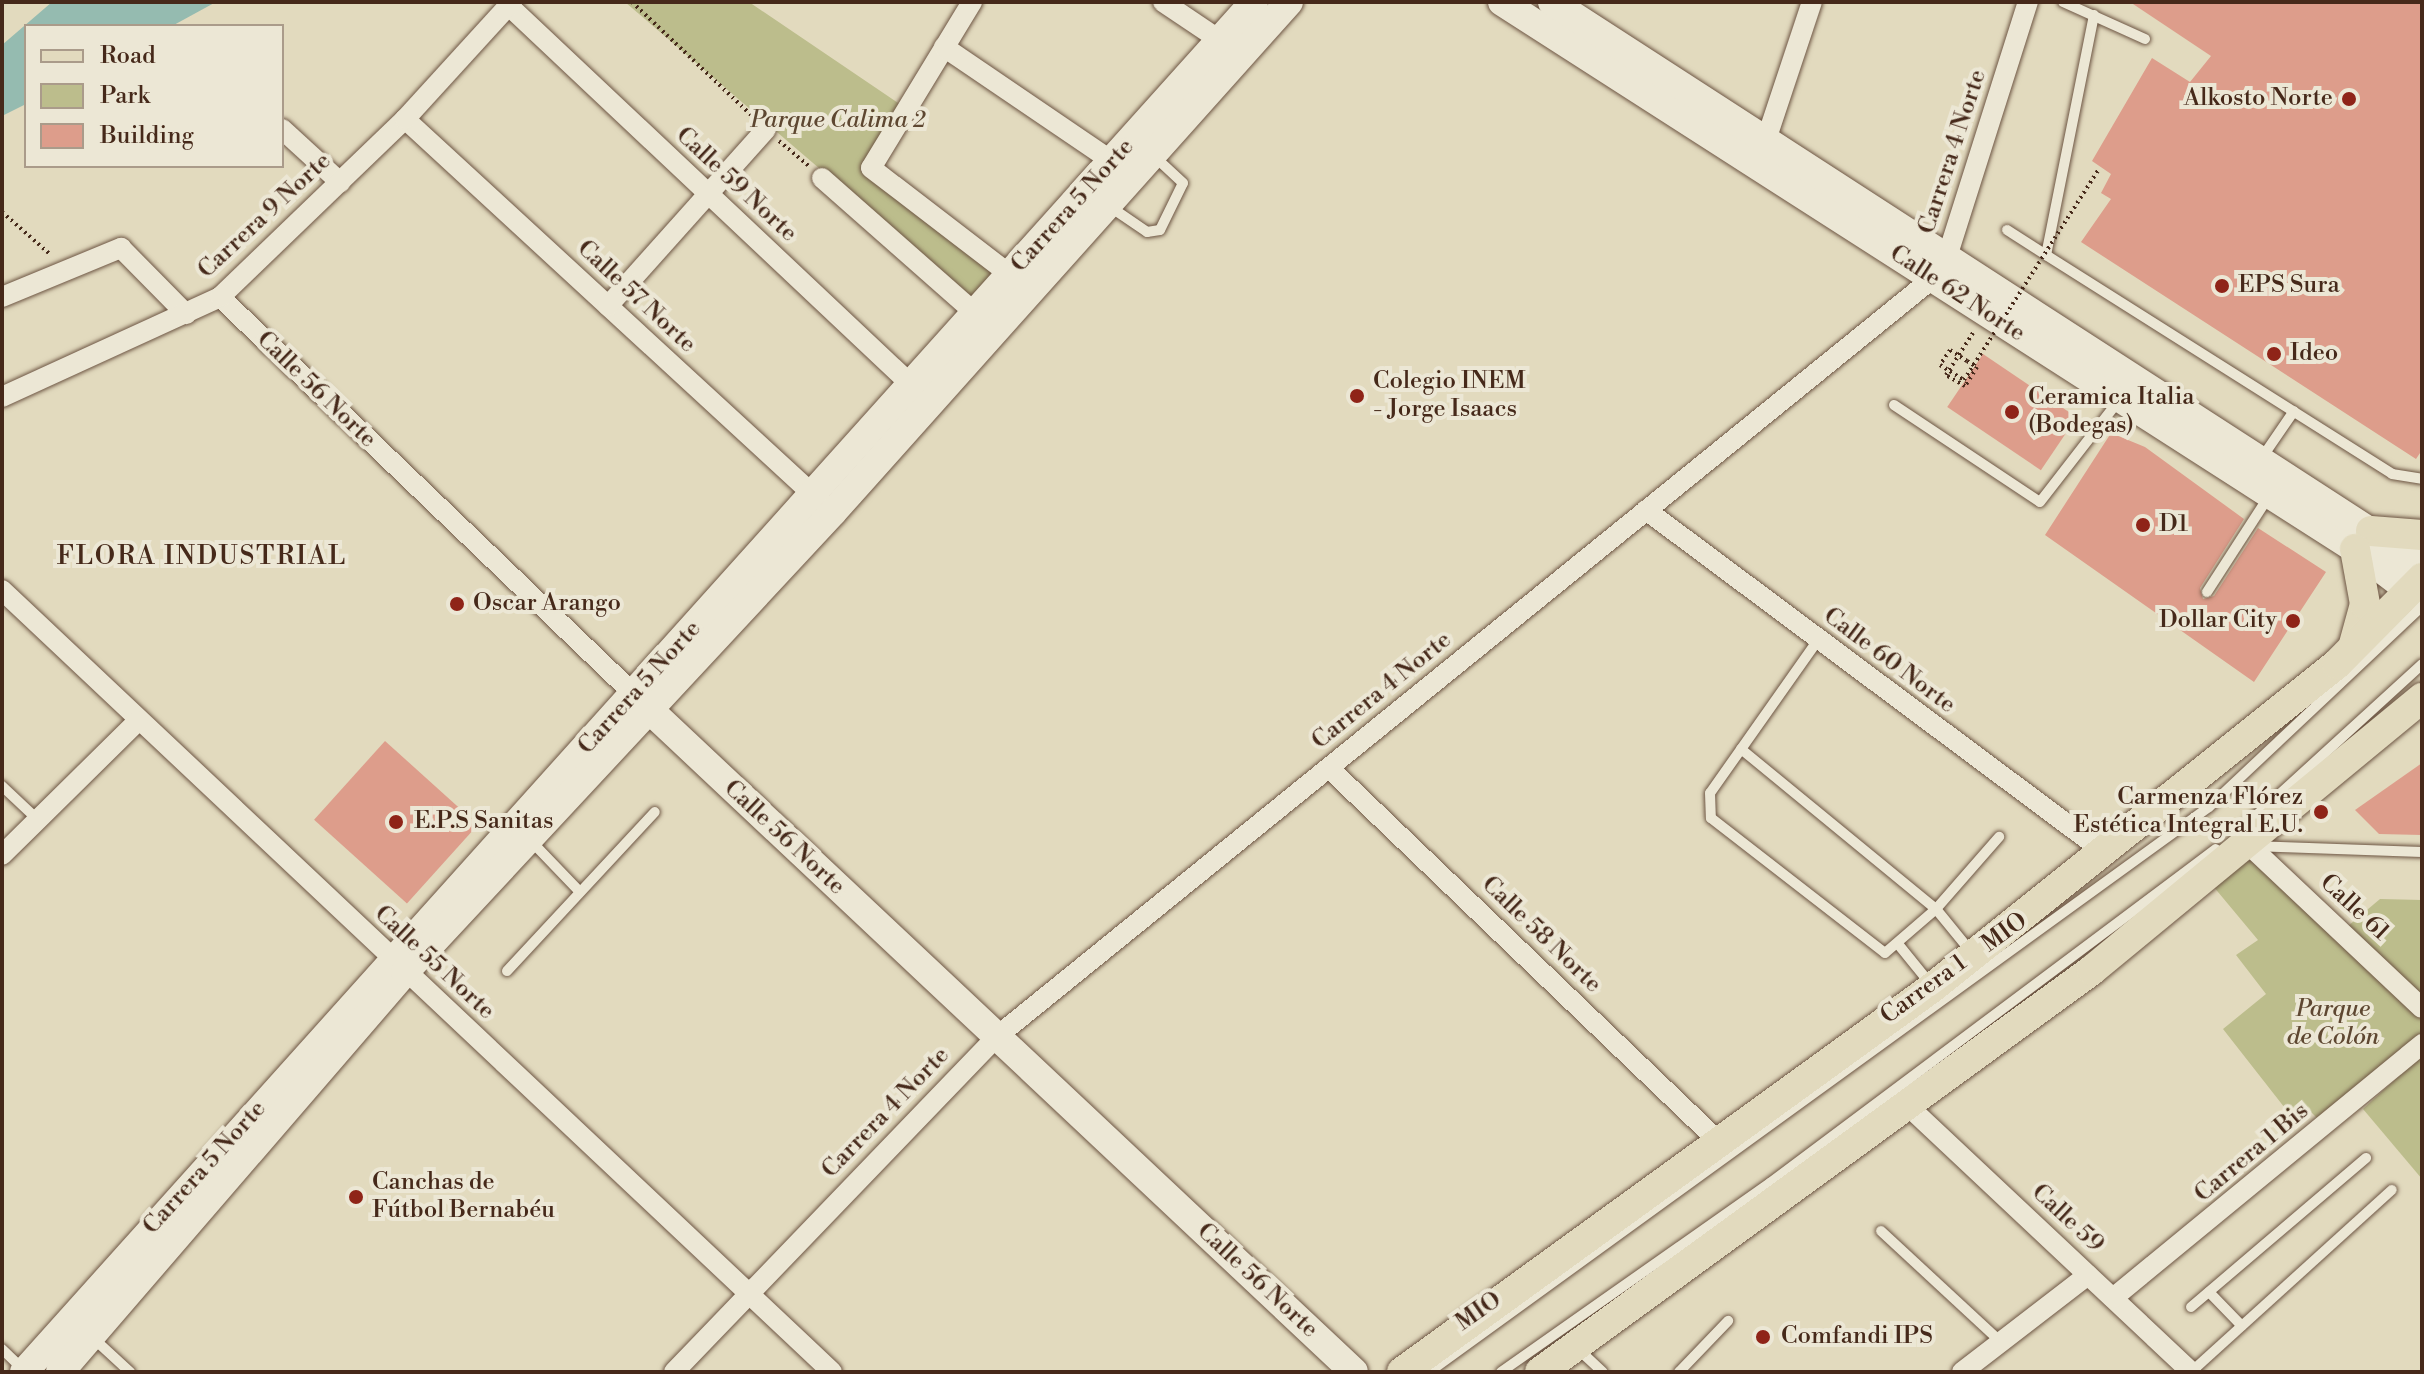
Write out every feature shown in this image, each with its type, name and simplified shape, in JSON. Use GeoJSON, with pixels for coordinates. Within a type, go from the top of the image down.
{"type":"FeatureCollection","features":[{"type":"Feature","properties":{"kind":"main road"},"geometry":{"type":"LineString","coordinates":[[2354,644],[2365,604],[2363,540],[2422,535]]}},
{"type":"Feature","properties":{"kind":"main road","name":"Carrera 1"},"geometry":{"type":"LineString","coordinates":[[1402,1372],[1717,1140],[1933,987],[2103,851],[2420,588]]}},
{"type":"Feature","properties":{"kind":"main road"},"geometry":{"type":"LineString","coordinates":[[1540,1372],[1907,1105],[2250,846],[2417,705]]}},
{"type":"Feature","properties":{"kind":"street"},"geometry":{"type":"LineString","coordinates":[[972,2],[871,168],[1020,283]]}},
{"type":"Feature","properties":{"kind":"street"},"geometry":{"type":"LineString","coordinates":[[1163,2],[1231,48]]}},
{"type":"Feature","properties":{"kind":"street","name":"Carrera 5 Norte"},"geometry":{"type":"LineString","coordinates":[[24,1371],[643,704],[833,512],[976,314],[1020,283],[1108,204],[1123,169],[1152,155],[1231,48],[1254,2]]}},
{"type":"Feature","properties":{"kind":"street","name":"Carrera 5 Norte"},"geometry":{"type":"LineString","coordinates":[[60,1372],[398,965],[532,842],[810,493],[921,394],[1231,48],[1289,2]]}},
{"type":"Feature","properties":{"kind":"street","name":"Calle 62 Norte"},"geometry":{"type":"LineString","coordinates":[[1502,2],[1939,268],[2261,459],[2420,588]]}},
{"type":"Feature","properties":{"kind":"street","name":"Calle 62 Norte"},"geometry":{"type":"LineString","coordinates":[[1552,2],[1766,140],[2120,398],[2270,494],[2363,540]]}},
{"type":"Feature","properties":{"kind":"street"},"geometry":{"type":"LineString","coordinates":[[1766,140],[1812,2]]}},
{"type":"Feature","properties":{"kind":"street","name":"Carrera 4 Norte"},"geometry":{"type":"LineString","coordinates":[[674,1372],[995,1038],[1939,268],[2028,2]]}},
{"type":"Feature","properties":{"kind":"street","name":"Carrera 9 Norte"},"geometry":{"type":"LineString","coordinates":[[2,397],[220,297],[405,119],[510,4]]}},
{"type":"Feature","properties":{"kind":"street","name":"Calle 59 Norte"},"geometry":{"type":"LineString","coordinates":[[510,4],[709,197],[921,394]]}},
{"type":"Feature","properties":{"kind":"street"},"geometry":{"type":"LineString","coordinates":[[944,47],[1123,169]]}},
{"type":"Feature","properties":{"kind":"street","name":"Calle 57 Norte"},"geometry":{"type":"LineString","coordinates":[[405,119],[833,512]]}},
{"type":"Feature","properties":{"kind":"street"},"geometry":{"type":"LineString","coordinates":[[608,306],[709,197],[766,129]]}},
{"type":"Feature","properties":{"kind":"street"},"geometry":{"type":"LineString","coordinates":[[284,131],[340,182]]}},
{"type":"Feature","properties":{"kind":"street"},"geometry":{"type":"LineString","coordinates":[[822,178],[976,314]]}},
{"type":"Feature","properties":{"kind":"street"},"geometry":{"type":"LineString","coordinates":[[2,297],[65,267],[121,248],[186,314]]}},
{"type":"Feature","properties":{"kind":"street","name":"Calle 56 Norte"},"geometry":{"type":"LineString","coordinates":[[220,297],[995,1038],[1354,1372]]}},
{"type":"Feature","properties":{"kind":"street","name":"Calle 60 Norte"},"geometry":{"type":"LineString","coordinates":[[1646,510],[2103,851]]}},
{"type":"Feature","properties":{"kind":"street","name":"Calle 55 Norte"},"geometry":{"type":"LineString","coordinates":[[2,590],[832,1372]]}},
{"type":"Feature","properties":{"kind":"street"},"geometry":{"type":"LineString","coordinates":[[2,855],[36,818],[138,721]]}},
{"type":"Feature","properties":{"kind":"street","name":"Calle 58 Norte"},"geometry":{"type":"LineString","coordinates":[[1329,768],[1717,1140]]}},
{"type":"Feature","properties":{"kind":"street","name":"Calle 61"},"geometry":{"type":"LineString","coordinates":[[2250,846],[2422,1008]]}},
{"type":"Feature","properties":{"kind":"street","name":"Carrera 1 Bis"},"geometry":{"type":"LineString","coordinates":[[2113,1298],[2422,1044]]}},
{"type":"Feature","properties":{"kind":"street","name":"Calle 59"},"geometry":{"type":"LineString","coordinates":[[1907,1105],[2113,1298],[2183,1370]]}},
{"type":"Feature","properties":{"kind":"street"},"geometry":{"type":"LineString","coordinates":[[1962,1372],[2088,1275]]}},
{"type":"Feature","properties":{"kind":"lane"},"geometry":{"type":"LineString","coordinates":[[2063,2],[2145,39]]}},
{"type":"Feature","properties":{"kind":"lane"},"geometry":{"type":"LineString","coordinates":[[2046,255],[2094,15]]}},
{"type":"Feature","properties":{"kind":"lane"},"geometry":{"type":"LineString","coordinates":[[1108,204],[1147,232],[1160,230],[1183,183],[1152,155]]}},
{"type":"Feature","properties":{"kind":"lane"},"geometry":{"type":"LineString","coordinates":[[2007,230],[2392,474],[2422,479]]}},
{"type":"Feature","properties":{"kind":"lane"},"geometry":{"type":"LineString","coordinates":[[1894,405],[2040,502],[2120,398]]}},
{"type":"Feature","properties":{"kind":"lane"},"geometry":{"type":"LineString","coordinates":[[2261,459],[2294,411]]}},
{"type":"Feature","properties":{"kind":"lane"},"geometry":{"type":"LineString","coordinates":[[2207,592],[2270,494]]}},
{"type":"Feature","properties":{"kind":"lane","name":"MIO"},"geometry":{"type":"LineString","coordinates":[[1429,1372],[2209,807],[2420,588]]}},
{"type":"Feature","properties":{"kind":"lane"},"geometry":{"type":"LineString","coordinates":[[1818,640],[1710,793],[1711,818],[1876,951],[1898,944],[1936,909],[1999,837]]}},
{"type":"Feature","properties":{"kind":"lane"},"geometry":{"type":"LineString","coordinates":[[1501,1372],[2078,955],[2237,833],[2422,664]]}},
{"type":"Feature","properties":{"kind":"lane"},"geometry":{"type":"LineString","coordinates":[[1741,749],[1936,909],[1973,954]]}},
{"type":"Feature","properties":{"kind":"lane"},"geometry":{"type":"LineString","coordinates":[[2,786],[36,818]]}},
{"type":"Feature","properties":{"kind":"lane"},"geometry":{"type":"LineString","coordinates":[[507,971],[655,812]]}},
{"type":"Feature","properties":{"kind":"lane"},"geometry":{"type":"LineString","coordinates":[[532,842],[580,892]]}},
{"type":"Feature","properties":{"kind":"lane"},"geometry":{"type":"LineString","coordinates":[[2250,846],[2422,852]]}},
{"type":"Feature","properties":{"kind":"lane"},"geometry":{"type":"LineString","coordinates":[[1898,944],[1933,987]]}},
{"type":"Feature","properties":{"kind":"lane"},"geometry":{"type":"LineString","coordinates":[[2191,1307],[2366,1158]]}},
{"type":"Feature","properties":{"kind":"lane"},"geometry":{"type":"LineString","coordinates":[[2183,1370],[2242,1326],[2392,1190]]}},
{"type":"Feature","properties":{"kind":"lane"},"geometry":{"type":"LineString","coordinates":[[1881,1231],[2001,1342]]}},
{"type":"Feature","properties":{"kind":"lane"},"geometry":{"type":"LineString","coordinates":[[2209,1292],[2242,1326]]}},
{"type":"Feature","properties":{"kind":"lane"},"geometry":{"type":"LineString","coordinates":[[1679,1372],[1728,1321]]}},
{"type":"Feature","properties":{"kind":"lane"},"geometry":{"type":"LineString","coordinates":[[91,1336],[130,1372]]}},
{"type":"Feature","properties":{"kind":"lane"},"geometry":{"type":"LineString","coordinates":[[1575,1346],[1603,1372]]}},
{"type":"Feature","properties":{"kind":"lane"},"geometry":{"type":"LineString","coordinates":[[2,1349],[24,1371]]}},
{"type":"Feature","properties":{"kind":"path"},"geometry":{"type":"LineString","coordinates":[[632,2],[822,178]]}},
{"type":"Feature","properties":{"kind":"path"},"geometry":{"type":"LineString","coordinates":[[1977,327],[1946,375],[1965,386],[1977,367],[1967,361],[1950,350],[1940,365],[1964,380],[2099,169]]}},
{"type":"Feature","properties":{"kind":"path"},"geometry":{"type":"LineString","coordinates":[[2,212],[65,267]]}},
{"type":"Feature","properties":{"kind":"green space","name":"Parque Calima 2"},"geometry":{"type":"Polygon","coordinates":[[[625,2],[749,2],[907,109],[871,168],[1001,267],[974,301],[625,2]]]}},
{"type":"Feature","properties":{"kind":"green space","name":"Parque de Colón"},"geometry":{"type":"Polygon","coordinates":[[[2250,846],[2422,1008],[2422,1044],[2325,1126],[2305,1106],[2292,1117],[2223,1029],[2266,994],[2236,955],[2258,940],[2208,880],[2250,846]]]}},
{"type":"Feature","properties":{"kind":"green space"},"geometry":{"type":"Polygon","coordinates":[[[2380,899],[2422,900],[2422,996],[2348,926],[2380,899]]]}},
{"type":"Feature","properties":{"kind":"green space"},"geometry":{"type":"Polygon","coordinates":[[[2422,1055],[2422,1179],[2363,1109],[2422,1055]]]}},
{"type":"Feature","properties":{"kind":"water"},"geometry":{"type":"Polygon","coordinates":[[[52,2],[216,2],[176,24],[26,24],[52,2]]]}},
{"type":"Feature","properties":{"kind":"water"},"geometry":{"type":"Polygon","coordinates":[[[24,26],[24,105],[2,116],[2,45],[24,26]]]}},
{"type":"Feature","properties":{"kind":"building"},"geometry":{"type":"Polygon","coordinates":[[[2130,2],[2422,2],[2422,450],[2416,459],[2081,242],[2111,199],[2101,193],[2111,174],[2092,161],[2152,58],[2190,82],[2211,56],[2130,2]]]}},
{"type":"Feature","properties":{"kind":"building","name":"Ceramica Italia (Bodegas)"},"geometry":{"type":"Polygon","coordinates":[[[1983,354],[2077,417],[2041,470],[1947,407],[1983,354]]]}},
{"type":"Feature","properties":{"kind":"building","name":"D1"},"geometry":{"type":"Polygon","coordinates":[[[2111,433],[2145,447],[2244,519],[2200,588],[2203,599],[2214,596],[2258,528],[2326,572],[2254,682],[2045,535],[2111,433]]]}},
{"type":"Feature","properties":{"kind":"building","name":"E.P.S Sanitas"},"geometry":{"type":"Polygon","coordinates":[[[385,741],[478,825],[407,903],[314,820],[385,741]]]}},
{"type":"Feature","properties":{"kind":"building"},"geometry":{"type":"Polygon","coordinates":[[[2422,763],[2422,835],[2379,834],[2355,810],[2422,763]]]}},
{"type":"Feature","properties":{"kind":"place","name":"Alkosto Norte"},"geometry":{"type":"Point","coordinates":[2349,99]}},
{"type":"Feature","properties":{"kind":"place","name":"EPS Sura"},"geometry":{"type":"Point","coordinates":[2222,286]}},
{"type":"Feature","properties":{"kind":"place","name":"Ideo"},"geometry":{"type":"Point","coordinates":[2274,354]}},
{"type":"Feature","properties":{"kind":"place","name":"Colegio INEM - Jorge Isaacs"},"geometry":{"type":"Point","coordinates":[1357,396]}},
{"type":"Feature","properties":{"kind":"place","name":"Ceramica Italia (Bodegas)"},"geometry":{"type":"Point","coordinates":[2012,412]}},
{"type":"Feature","properties":{"kind":"place","name":"D1"},"geometry":{"type":"Point","coordinates":[2143,525]}},
{"type":"Feature","properties":{"kind":"place","name":"Oscar Arango"},"geometry":{"type":"Point","coordinates":[457,604]}},
{"type":"Feature","properties":{"kind":"place","name":"Dollar City"},"geometry":{"type":"Point","coordinates":[2293,621]}},
{"type":"Feature","properties":{"kind":"place","name":"Carmenza Flórez Estética Integral E.U."},"geometry":{"type":"Point","coordinates":[2321,812]}},
{"type":"Feature","properties":{"kind":"place","name":"E.P.S Sanitas"},"geometry":{"type":"Point","coordinates":[396,822]}},
{"type":"Feature","properties":{"kind":"place","name":"Canchas de Fútbol Bernabéu"},"geometry":{"type":"Point","coordinates":[356,1197]}},
{"type":"Feature","properties":{"kind":"place","name":"Comfandi IPS"},"geometry":{"type":"Point","coordinates":[1763,1337]}},
{"type":"Feature","properties":{"kind":"district","name":"FLORA INDUSTRIAL"},"geometry":{"type":"Point","coordinates":[202,557]}}]}
